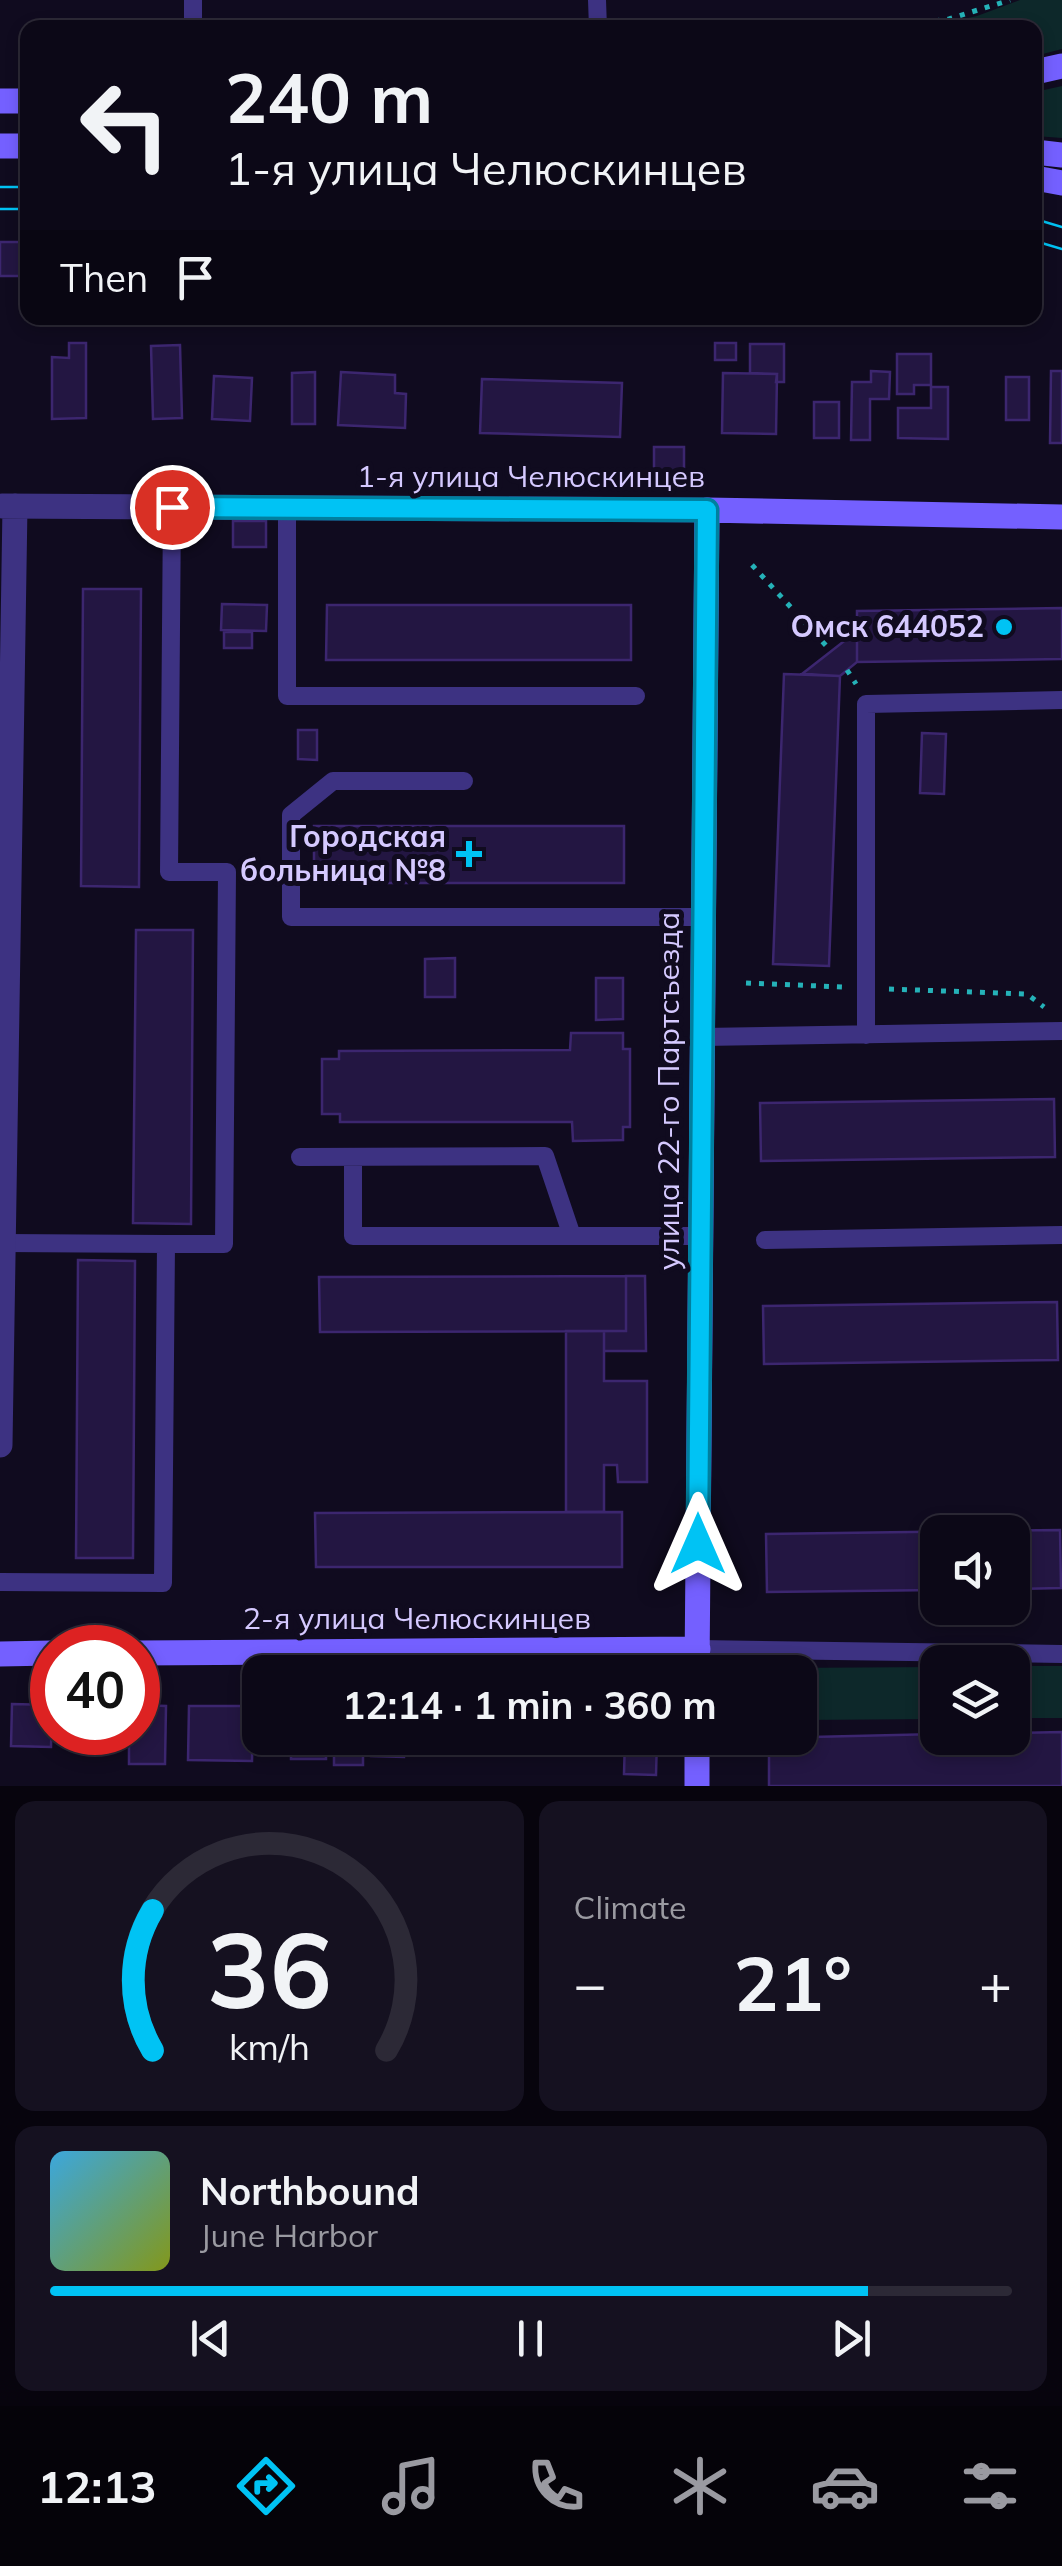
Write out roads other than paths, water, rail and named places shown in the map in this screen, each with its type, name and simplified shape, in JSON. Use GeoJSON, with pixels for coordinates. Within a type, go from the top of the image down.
{"type":"FeatureCollection","features":[{"type":"Feature","properties":{"kind":"street","name":"1-я улица Челюскинцев"},"geometry":{"type":"LineString","coordinates":[[8,506],[707,510],[1062,517]]}},
{"type":"Feature","properties":{"kind":"street"},"geometry":{"type":"LineString","coordinates":[[0,1445],[8,506]]}},
{"type":"Feature","properties":{"kind":"street","name":"улица 22-го Партсъезда"},"geometry":{"type":"LineString","coordinates":[[698,1655],[707,510]]}},
{"type":"Feature","properties":{"kind":"street","name":"2-я улица Челюскинцев"},"geometry":{"type":"LineString","coordinates":[[160,1653],[278,1655]]}},
{"type":"Feature","properties":{"kind":"street"},"geometry":{"type":"LineString","coordinates":[[0,1654],[30,1654]]}},
{"type":"Feature","properties":{"kind":"street"},"geometry":{"type":"LineString","coordinates":[[697,1755],[697,1786]]}},
{"type":"Feature","properties":{"kind":"lane"},"geometry":{"type":"LineString","coordinates":[[4,1242],[224,1244],[227,872],[169,872],[172,507]]}},
{"type":"Feature","properties":{"kind":"lane"},"geometry":{"type":"LineString","coordinates":[[287,508],[287,696],[636,696]]}},
{"type":"Feature","properties":{"kind":"lane"},"geometry":{"type":"LineString","coordinates":[[866,1035],[866,704],[1062,700]]}},
{"type":"Feature","properties":{"kind":"lane"},"geometry":{"type":"LineString","coordinates":[[464,781],[333,780],[291,814],[292,917],[703,917]]}},
{"type":"Feature","properties":{"kind":"lane"},"geometry":{"type":"LineString","coordinates":[[703,1037],[1062,1031]]}},
{"type":"Feature","properties":{"kind":"lane"},"geometry":{"type":"LineString","coordinates":[[300,1157],[545,1156],[572,1236]]}},
{"type":"Feature","properties":{"kind":"lane"},"geometry":{"type":"LineString","coordinates":[[353,1157],[352,1236],[701,1236]]}},
{"type":"Feature","properties":{"kind":"lane"},"geometry":{"type":"LineString","coordinates":[[765,1240],[1062,1235]]}},
{"type":"Feature","properties":{"kind":"lane"},"geometry":{"type":"LineString","coordinates":[[0,1582],[164,1583],[166,1244]]}},
{"type":"Feature","properties":{"kind":"lane"},"geometry":{"type":"LineString","coordinates":[[817,1659],[1062,1654]]}},
{"type":"Feature","properties":{"kind":"tram line"},"geometry":{"type":"LineString","coordinates":[[0,187],[20,187]]}},
{"type":"Feature","properties":{"kind":"tram line"},"geometry":{"type":"LineString","coordinates":[[0,209],[20,209]]}},
{"type":"Feature","properties":{"kind":"tram line"},"geometry":{"type":"LineString","coordinates":[[1042,221],[1062,227]]}},
{"type":"Feature","properties":{"kind":"tram line"},"geometry":{"type":"LineString","coordinates":[[1042,243],[1062,249]]}},
{"type":"Feature","properties":{"kind":"place","name":"Омск 644052"},"geometry":{"type":"Point","coordinates":[1004,627]}},
{"type":"Feature","properties":{"kind":"place","name":"Городская больница №8"},"geometry":{"type":"Point","coordinates":[469,854]}}]}
